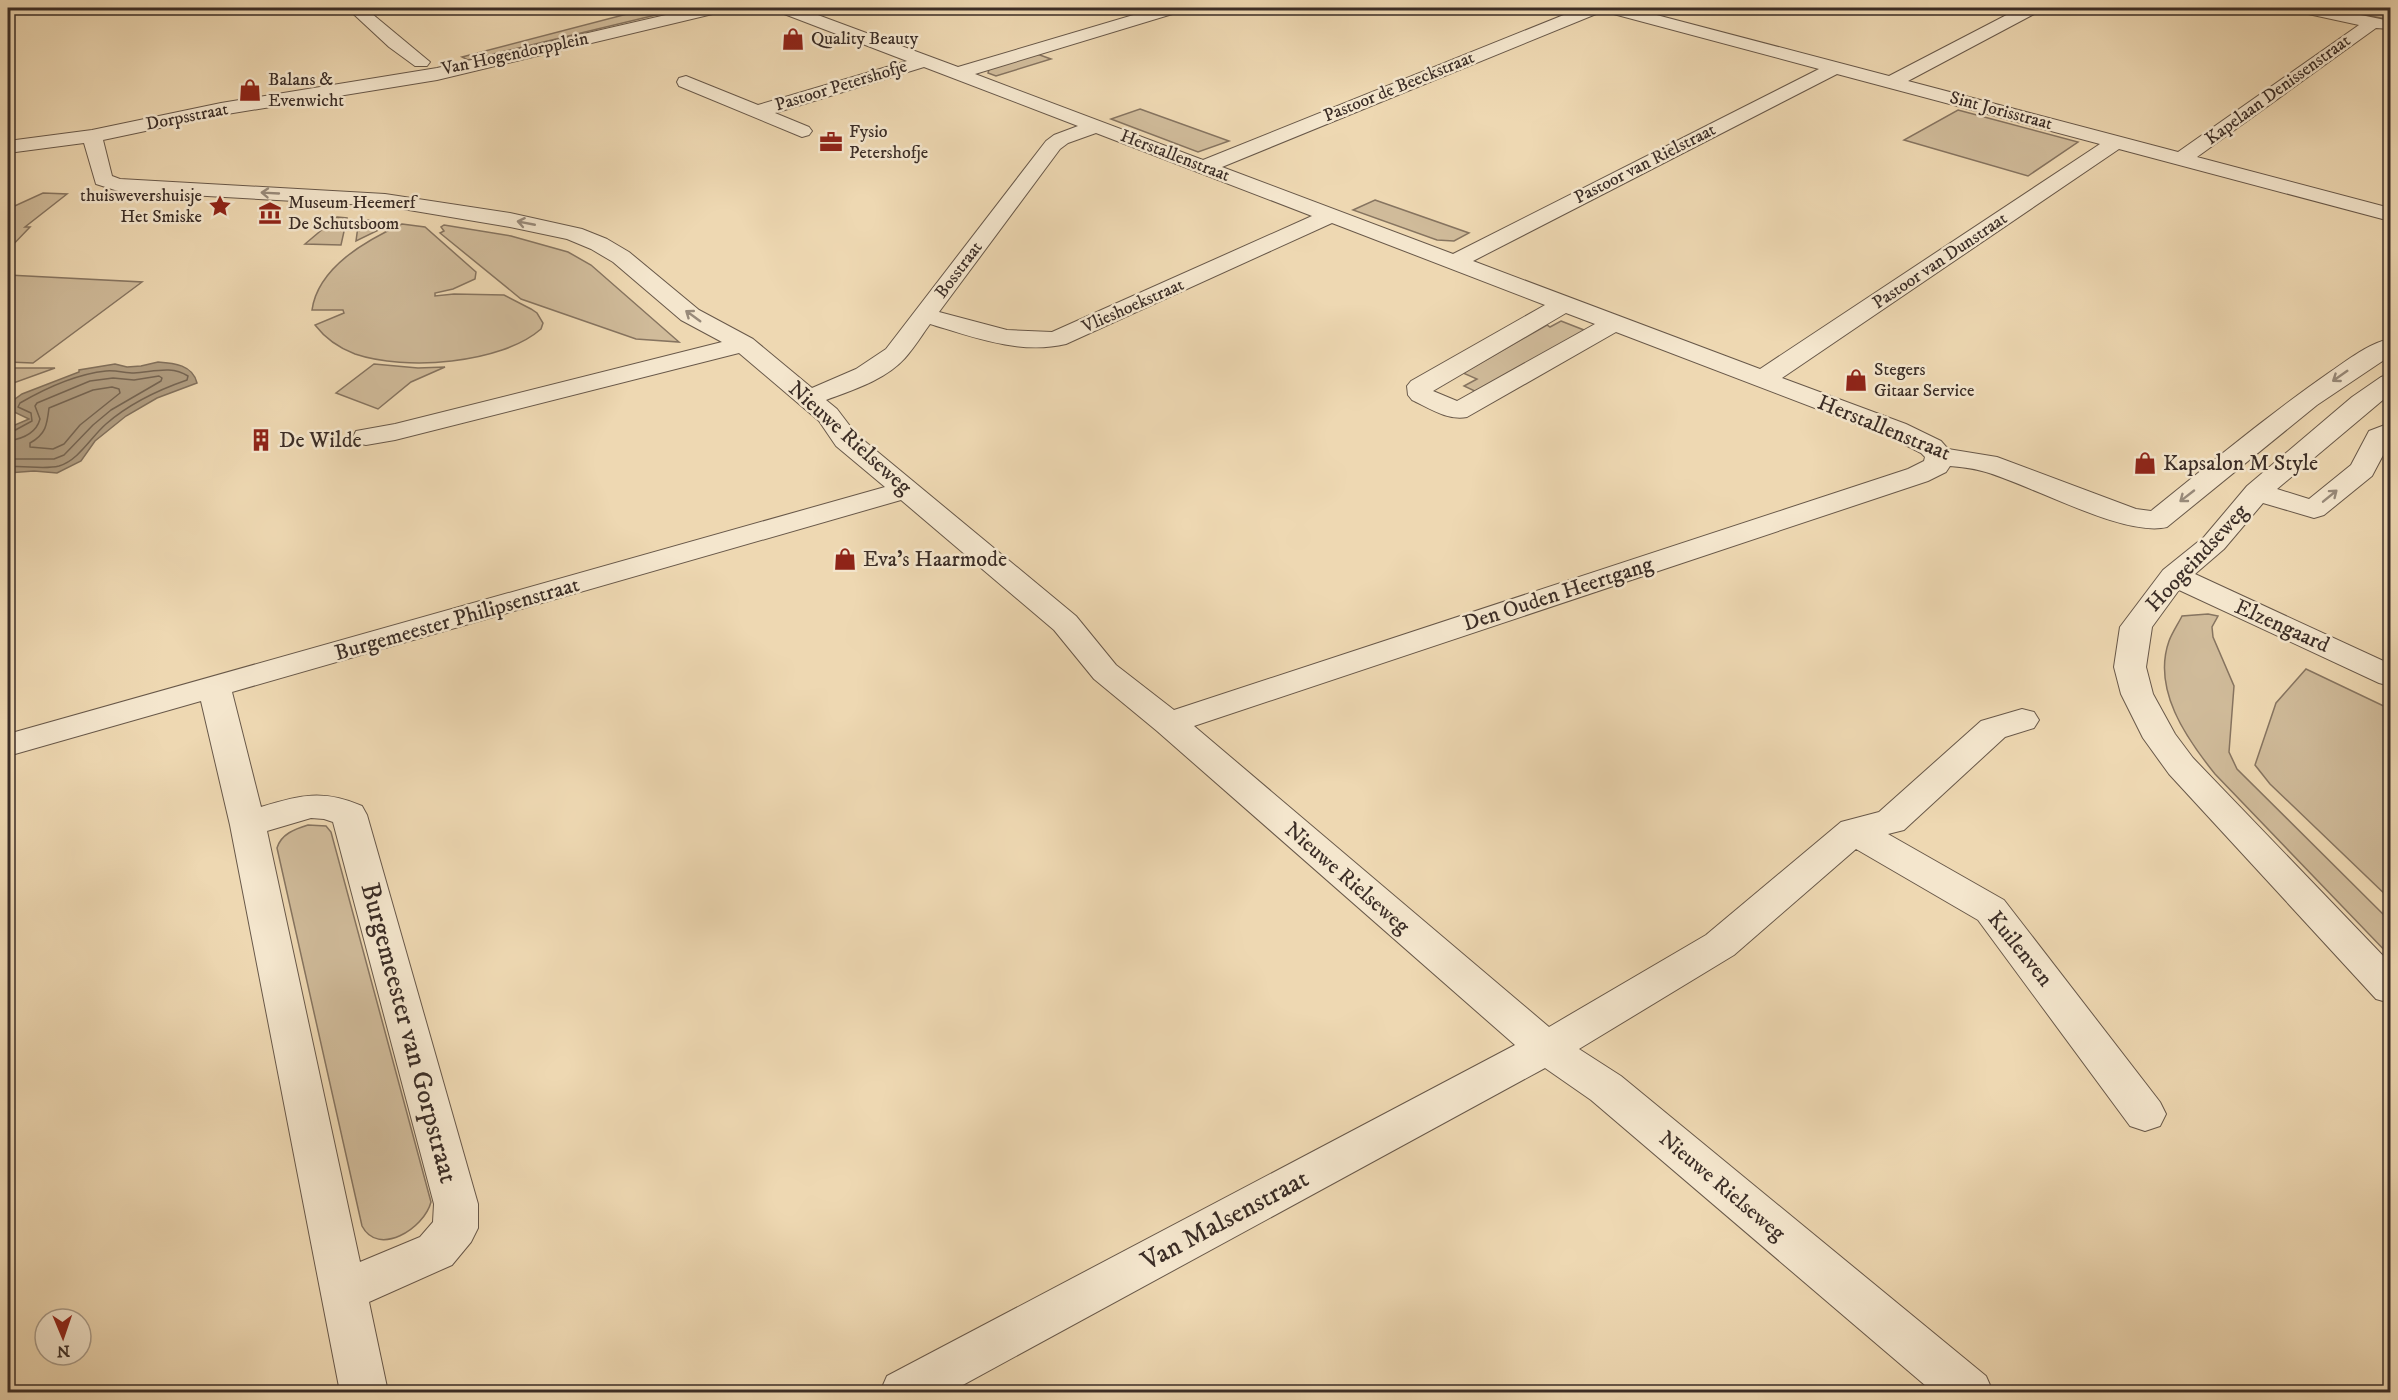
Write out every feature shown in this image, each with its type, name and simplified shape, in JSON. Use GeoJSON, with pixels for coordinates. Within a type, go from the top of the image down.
{"type":"FeatureCollection","features":[{"type":"Feature","properties":{"kind":"street"},"geometry":{"type":"LineString","coordinates":[[355,8],[421,62]]}},
{"type":"Feature","properties":{"kind":"street","name":"Van Hogendorpplein"},"geometry":{"type":"LineString","coordinates":[[421,62],[437,74],[715,8]]}},
{"type":"Feature","properties":{"kind":"street","name":"Herstallenstraat"},"geometry":{"type":"LineString","coordinates":[[785,8],[1914,437],[1931,447],[1939,456],[1987,463],[2130,517],[2157,521]]}},
{"type":"Feature","properties":{"kind":"street"},"geometry":{"type":"LineString","coordinates":[[958,73],[1173,8]]}},
{"type":"Feature","properties":{"kind":"street","name":"Pastoor de Beeckstraat"},"geometry":{"type":"LineString","coordinates":[[1203,167],[1595,8]]}},
{"type":"Feature","properties":{"kind":"street","name":"Sint Jorisstraat"},"geometry":{"type":"LineString","coordinates":[[1612,8],[2391,215]]}},
{"type":"Feature","properties":{"kind":"street"},"geometry":{"type":"LineString","coordinates":[[1650,18],[1674,8]]}},
{"type":"Feature","properties":{"kind":"street"},"geometry":{"type":"LineString","coordinates":[[1893,82],[2032,8]]}},
{"type":"Feature","properties":{"kind":"street"},"geometry":{"type":"LineString","coordinates":[[2305,8],[2382,24]]}},
{"type":"Feature","properties":{"kind":"street","name":"Kapelaan Denissenstraat"},"geometry":{"type":"LineString","coordinates":[[2182,159],[2382,24]]}},
{"type":"Feature","properties":{"kind":"street","name":"Van Hogendorpplein"},"geometry":{"type":"LineString","coordinates":[[421,62],[514,38]]}},
{"type":"Feature","properties":{"kind":"street","name":"Pastoor Petershofje"},"geometry":{"type":"LineString","coordinates":[[757,112],[925,61]]}},
{"type":"Feature","properties":{"kind":"street","name":"Pastoor van Rielstraat"},"geometry":{"type":"LineString","coordinates":[[1454,262],[1836,67]]}},
{"type":"Feature","properties":{"kind":"street","name":"Dorpsstraat"},"geometry":{"type":"LineString","coordinates":[[8,147],[92,136],[221,110],[437,74]]}},
{"type":"Feature","properties":{"kind":"street","name":"Pastoor Petershofje"},"geometry":{"type":"LineString","coordinates":[[686,82],[802,131]]}},
{"type":"Feature","properties":{"kind":"street","name":"Bosstraat"},"geometry":{"type":"LineString","coordinates":[[808,398],[865,377],[880,368],[895,354],[1053,145],[1061,139],[1096,126]]}},
{"type":"Feature","properties":{"kind":"street","name":"Nieuwe Rielseweg"},"geometry":{"type":"LineString","coordinates":[[92,136],[103,180],[118,185],[385,200],[547,227],[599,244],[621,257],[690,315],[744,344],[828,415],[846,440],[1065,623],[1105,672],[1169,723],[1545,1047],[1606,1088],[1969,1392]]}},
{"type":"Feature","properties":{"kind":"street","name":"Pastoor van Dunstraat"},"geometry":{"type":"LineString","coordinates":[[1763,379],[2116,142]]}},
{"type":"Feature","properties":{"kind":"street","name":"Vlieshoekstraat"},"geometry":{"type":"LineString","coordinates":[[925,315],[1022,340],[1057,339],[1332,215]]}},
{"type":"Feature","properties":{"kind":"street"},"geometry":{"type":"LineString","coordinates":[[1564,304],[1420,386],[1421,395],[1458,411],[1614,323]]}},
{"type":"Feature","properties":{"kind":"street"},"geometry":{"type":"LineString","coordinates":[[366,437],[396,432],[744,344]]}},
{"type":"Feature","properties":{"kind":"street","name":"Hoogeindseweg"},"geometry":{"type":"LineString","coordinates":[[2157,521],[2308,399],[2354,367],[2391,346]]}},
{"type":"Feature","properties":{"kind":"street","name":"Hoogeindseweg"},"geometry":{"type":"LineString","coordinates":[[2391,382],[2361,402],[2258,492],[2214,543],[2174,576],[2136,627],[2130,667],[2137,694],[2160,738],[2181,766],[2391,988]]}},
{"type":"Feature","properties":{"kind":"street"},"geometry":{"type":"LineString","coordinates":[[2258,492],[2314,509],[2362,470],[2379,438],[2391,431]]}},
{"type":"Feature","properties":{"kind":"street","name":"Den Ouden Heertgang"},"geometry":{"type":"LineString","coordinates":[[1169,723],[1918,475],[1936,466],[1939,456]]}},
{"type":"Feature","properties":{"kind":"street","name":"Burgemeester Philipsenstraat"},"geometry":{"type":"LineString","coordinates":[[8,745],[906,490]]}},
{"type":"Feature","properties":{"kind":"street","name":"Elzengaard"},"geometry":{"type":"LineString","coordinates":[[2174,576],[2391,676]]}},
{"type":"Feature","properties":{"kind":"street"},"geometry":{"type":"LineString","coordinates":[[214,687],[248,825],[364,1392]]}},
{"type":"Feature","properties":{"kind":"street"},"geometry":{"type":"LineString","coordinates":[[1545,1047],[1582,1028],[1720,945],[1854,831],[1892,821],[1994,729],[2022,720]]}},
{"type":"Feature","properties":{"kind":"street","name":"Burgemeester van Gorpstraat"},"geometry":{"type":"LineString","coordinates":[[248,825],[312,805],[334,806],[349,815],[456,1204],[456,1228],[436,1251],[343,1291]]}},
{"type":"Feature","properties":{"kind":"street","name":"Kuilenven"},"geometry":{"type":"LineString","coordinates":[[1854,831],[1991,910],[2145,1114]]}},
{"type":"Feature","properties":{"kind":"street","name":"Van Malsenstraat"},"geometry":{"type":"LineString","coordinates":[[904,1392],[1545,1047]]}},
{"type":"Feature","properties":{"kind":"shaded area"},"geometry":{"type":"Polygon","coordinates":[[[650,8],[685,8],[468,60],[462,57],[650,8]]]}},
{"type":"Feature","properties":{"kind":"shaded area"},"geometry":{"type":"Polygon","coordinates":[[[2333,8],[2390,8],[2390,20],[2333,8]]]}},
{"type":"Feature","properties":{"kind":"shaded area"},"geometry":{"type":"Polygon","coordinates":[[[1037,54],[1051,59],[996,76],[988,73],[989,69],[1037,54]]]}},
{"type":"Feature","properties":{"kind":"shaded area"},"geometry":{"type":"Polygon","coordinates":[[[1140,109],[1229,141],[1198,152],[1111,119],[1140,109]]]}},
{"type":"Feature","properties":{"kind":"shaded area"},"geometry":{"type":"Polygon","coordinates":[[[1958,110],[2078,142],[2028,176],[1904,140],[1958,110]]]}},
{"type":"Feature","properties":{"kind":"shaded area"},"geometry":{"type":"Polygon","coordinates":[[[43,193],[67,194],[25,227],[30,227],[8,250],[8,209],[43,193]]]}},
{"type":"Feature","properties":{"kind":"shaded area"},"geometry":{"type":"Polygon","coordinates":[[[1375,200],[1469,233],[1454,241],[1437,240],[1353,210],[1375,200]]]}},
{"type":"Feature","properties":{"kind":"shaded area"},"geometry":{"type":"Polygon","coordinates":[[[337,217],[347,218],[341,245],[305,244],[337,217]]]}},
{"type":"Feature","properties":{"kind":"shaded area"},"geometry":{"type":"Polygon","coordinates":[[[359,219],[393,223],[356,241],[359,219]]]}},
{"type":"Feature","properties":{"kind":"shaded area"},"geometry":{"type":"Polygon","coordinates":[[[402,224],[425,227],[476,272],[475,279],[453,289],[435,293],[435,296],[504,295],[537,313],[543,323],[541,329],[524,341],[502,350],[478,357],[425,363],[376,359],[355,354],[333,342],[315,325],[344,313],[343,310],[312,310],[316,295],[324,281],[346,257],[374,238],[402,224]]]}},
{"type":"Feature","properties":{"kind":"shaded area"},"geometry":{"type":"Polygon","coordinates":[[[444,225],[511,236],[568,252],[591,265],[679,342],[636,339],[521,299],[440,233],[444,231],[441,227],[444,225]]]}},
{"type":"Feature","properties":{"kind":"shaded area"},"geometry":{"type":"Polygon","coordinates":[[[8,275],[142,282],[33,363],[8,362],[8,275]]]}},
{"type":"Feature","properties":{"kind":"shaded area"},"geometry":{"type":"Polygon","coordinates":[[[1561,321],[1589,332],[1483,395],[1464,386],[1477,379],[1463,373],[1547,325],[1550,327],[1561,321]]]}},
{"type":"Feature","properties":{"kind":"shaded area"},"geometry":{"type":"Polygon","coordinates":[[[374,364],[418,368],[445,367],[411,382],[378,409],[336,393],[374,364]]]}},
{"type":"Feature","properties":{"kind":"shaded area"},"geometry":{"type":"Polygon","coordinates":[[[8,368],[55,368],[8,385],[8,368]]]}},
{"type":"Feature","properties":{"kind":"shaded area"},"geometry":{"type":"Polygon","coordinates":[[[2208,614],[2218,616],[2212,627],[2213,637],[2234,686],[2229,752],[2237,769],[2390,921],[2390,956],[2215,774],[2183,729],[2168,695],[2165,659],[2169,641],[2182,616],[2208,614]]]}},
{"type":"Feature","properties":{"kind":"shaded area"},"geometry":{"type":"Polygon","coordinates":[[[2306,669],[2390,709],[2390,899],[2270,784],[2255,765],[2276,703],[2306,669]]]}},
{"type":"Feature","properties":{"kind":"shaded area"},"geometry":{"type":"Polygon","coordinates":[[[308,825],[326,826],[331,832],[431,1202],[420,1222],[400,1236],[389,1239],[379,1239],[369,1235],[362,1226],[277,848],[285,836],[308,825]]]}},
{"type":"Feature","properties":{"kind":"water"},"geometry":{"type":"Polygon","coordinates":[[[158,362],[182,366],[191,372],[197,383],[157,398],[126,416],[95,441],[81,461],[57,473],[34,471],[8,473],[8,428],[29,419],[12,411],[11,402],[22,394],[79,372],[79,370],[115,364],[127,367],[158,362]]]}},
{"type":"Feature","properties":{"kind":"place","name":"Quality Beauty"},"geometry":{"type":"Point","coordinates":[793,39]}},
{"type":"Feature","properties":{"kind":"place","name":"Balans & Evenwicht"},"geometry":{"type":"Point","coordinates":[250,90]}},
{"type":"Feature","properties":{"kind":"place","name":"Fysio Petershofje"},"geometry":{"type":"Point","coordinates":[831,142]}},
{"type":"Feature","properties":{"kind":"place","name":"thuiswevershuisje Het Smiske"},"geometry":{"type":"Point","coordinates":[220,206]}},
{"type":"Feature","properties":{"kind":"place","name":"Museum Heemerf De Schutsboom"},"geometry":{"type":"Point","coordinates":[270,213]}},
{"type":"Feature","properties":{"kind":"place","name":"Stegers Gitaar Service"},"geometry":{"type":"Point","coordinates":[1856,380]}},
{"type":"Feature","properties":{"kind":"place","name":"De Wilde"},"geometry":{"type":"Point","coordinates":[261,440]}},
{"type":"Feature","properties":{"kind":"place","name":"Kapsalon M Style"},"geometry":{"type":"Point","coordinates":[2145,463]}},
{"type":"Feature","properties":{"kind":"place","name":"Eva's Haarmode"},"geometry":{"type":"Point","coordinates":[845,559]}}]}
